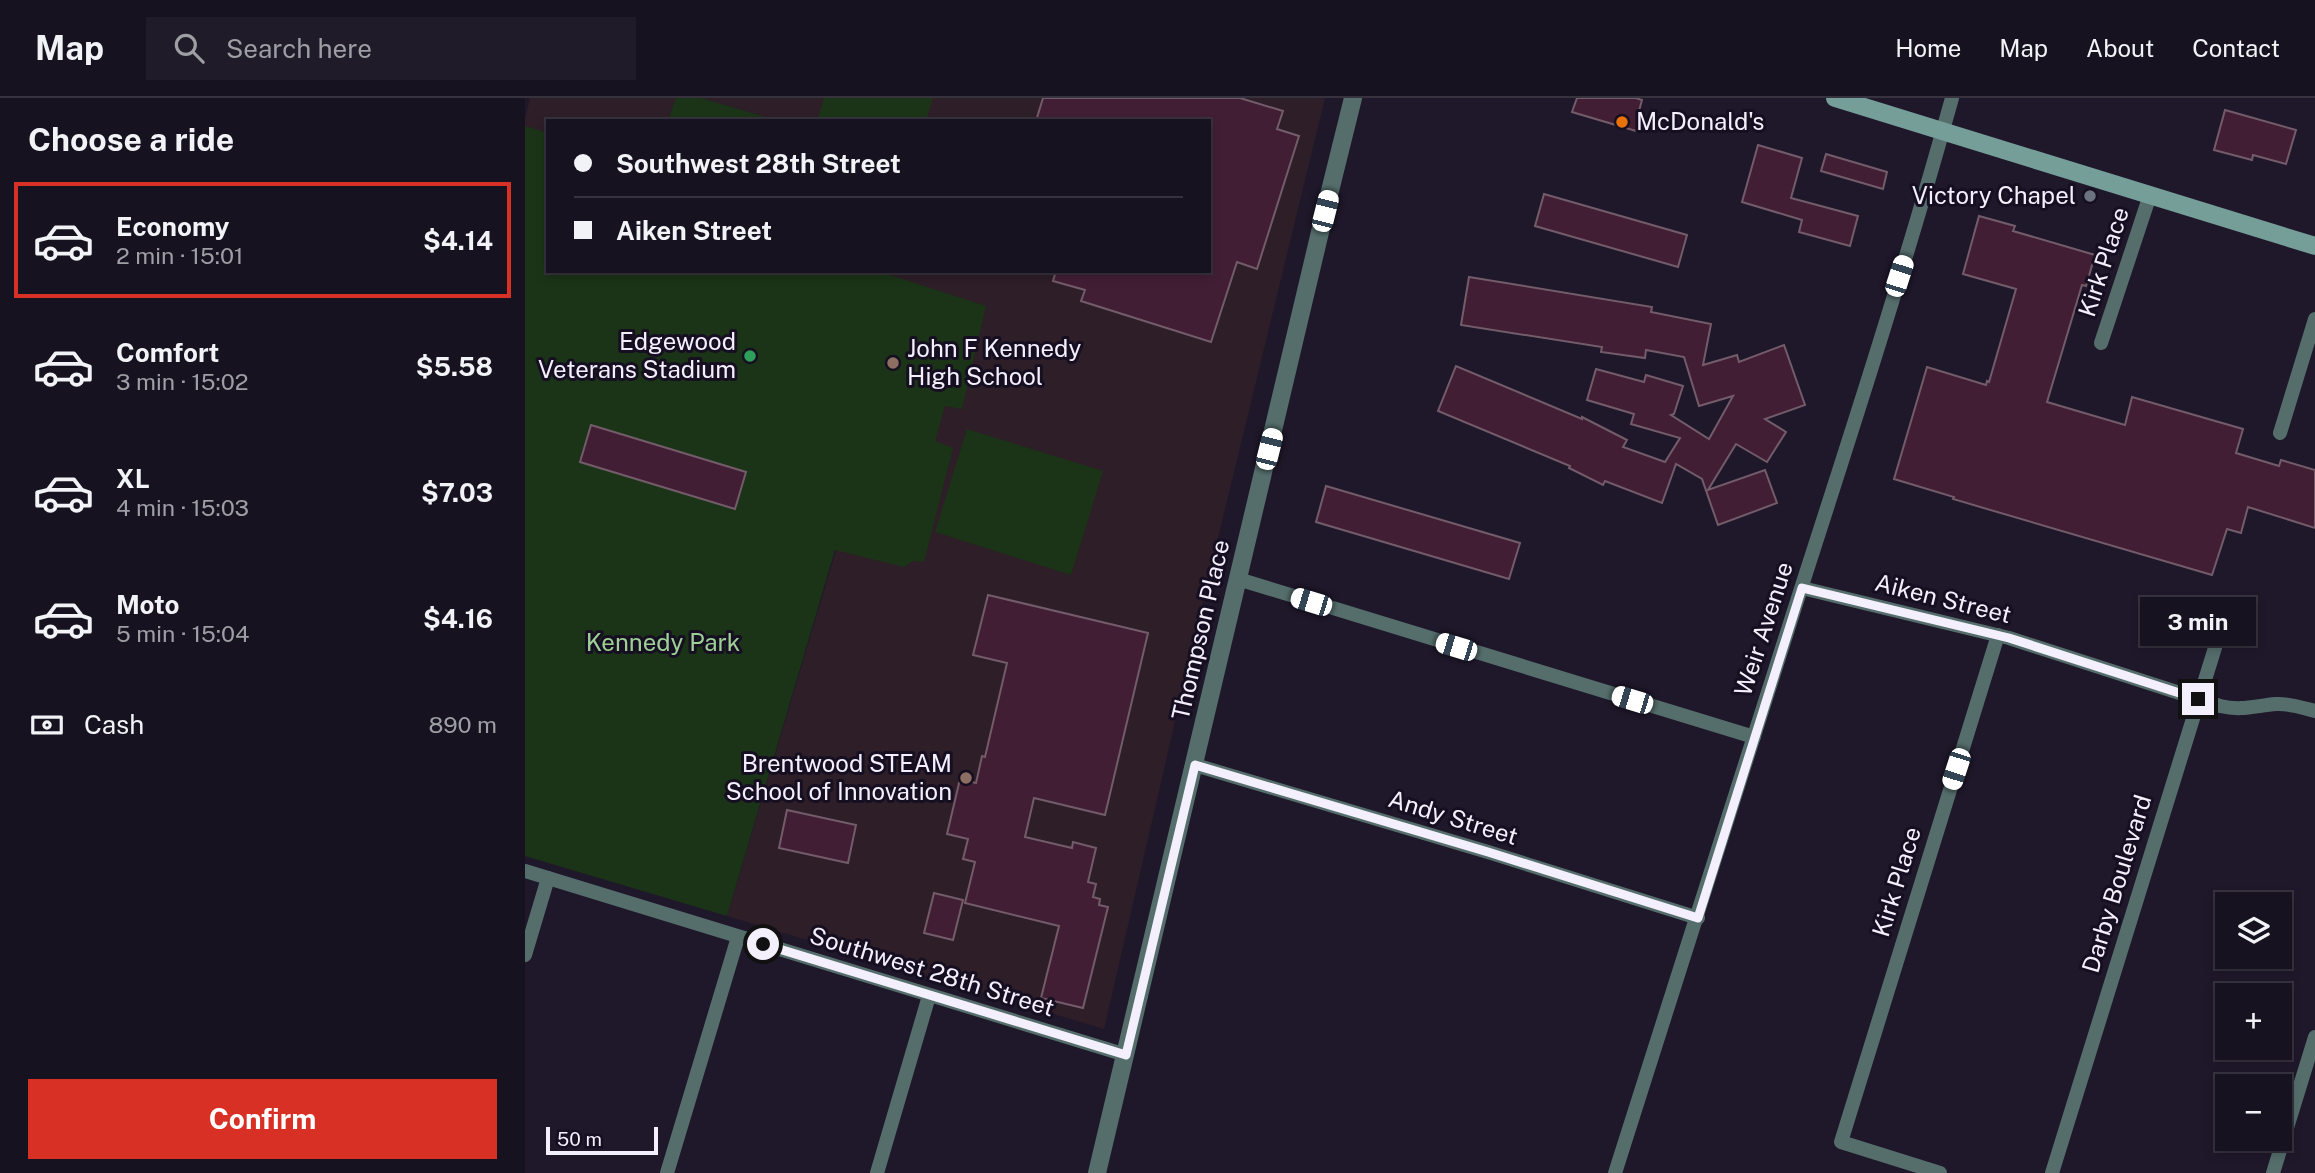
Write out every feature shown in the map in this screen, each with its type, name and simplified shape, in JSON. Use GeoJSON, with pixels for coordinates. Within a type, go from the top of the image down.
{"type":"FeatureCollection","features":[{"type":"Feature","properties":{"kind":"main road"},"geometry":{"type":"LineString","coordinates":[[1835,98],[2315,246]]}},
{"type":"Feature","properties":{"kind":"street","name":"Thompson Place"},"geometry":{"type":"LineString","coordinates":[[1097,1173],[1353,98]]}},
{"type":"Feature","properties":{"kind":"street","name":"Weir Avenue"},"geometry":{"type":"LineString","coordinates":[[1615,1173],[1802,588],[1952,98]]}},
{"type":"Feature","properties":{"kind":"street","name":"Kirk Place"},"geometry":{"type":"LineString","coordinates":[[2101,343],[2150,195]]}},
{"type":"Feature","properties":{"kind":"street"},"geometry":{"type":"LineString","coordinates":[[2280,433],[2315,320]]}},
{"type":"Feature","properties":{"kind":"street"},"geometry":{"type":"LineString","coordinates":[[1238,579],[1754,737]]}},
{"type":"Feature","properties":{"kind":"street","name":"Aiken Street"},"geometry":{"type":"LineString","coordinates":[[1802,588],[1997,635],[2234,709],[2278,704],[2315,711]]}},
{"type":"Feature","properties":{"kind":"street","name":"Darby Boulevard"},"geometry":{"type":"LineString","coordinates":[[2052,1173],[2227,609]]}},
{"type":"Feature","properties":{"kind":"street","name":"Kirk Place"},"geometry":{"type":"LineString","coordinates":[[1940,1173],[1841,1142],[1997,635]]}},
{"type":"Feature","properties":{"kind":"street","name":"Andy Street"},"geometry":{"type":"LineString","coordinates":[[1195,765],[1698,918]]}},
{"type":"Feature","properties":{"kind":"street","name":"Southwest 28th Street"},"geometry":{"type":"LineString","coordinates":[[525,871],[1126,1055]]}},
{"type":"Feature","properties":{"kind":"street"},"geometry":{"type":"LineString","coordinates":[[525,955],[548,878]]}},
{"type":"Feature","properties":{"kind":"street"},"geometry":{"type":"LineString","coordinates":[[667,1173],[738,937]]}},
{"type":"Feature","properties":{"kind":"street"},"geometry":{"type":"LineString","coordinates":[[877,1173],[929,996]]}},
{"type":"Feature","properties":{"kind":"street"},"geometry":{"type":"LineString","coordinates":[[2273,1173],[2315,1037]]}},
{"type":"Feature","properties":{"kind":"shaded area","name":"John F Kennedy High School"},"geometry":{"type":"Polygon","coordinates":[[[530,98],[1325,98],[1208,579],[1104,1029],[727,916],[836,550],[525,454],[525,120],[530,98]]]}},
{"type":"Feature","properties":{"kind":"green space"},"geometry":{"type":"Polygon","coordinates":[[[676,98],[701,98],[772,119],[669,119],[676,98]]]}},
{"type":"Feature","properties":{"kind":"green space"},"geometry":{"type":"Polygon","coordinates":[[[824,98],[933,98],[927,119],[818,119],[824,98]]]}},
{"type":"Feature","properties":{"kind":"green space","name":"Kennedy Park"},"geometry":{"type":"Polygon","coordinates":[[[525,126],[546,132],[546,273],[890,273],[986,306],[962,409],[945,406],[935,441],[953,448],[924,562],[913,561],[904,567],[835,550],[727,916],[525,856],[525,126]]]}},
{"type":"Feature","properties":{"kind":"green space"},"geometry":{"type":"Polygon","coordinates":[[[967,429],[1103,471],[1071,575],[935,532],[967,429]]]}},
{"type":"Feature","properties":{"kind":"building"},"geometry":{"type":"Polygon","coordinates":[[[1043,98],[1240,98],[1283,111],[1277,129],[1299,136],[1257,269],[1237,262],[1211,342],[1081,301],[1085,290],[1053,281],[1055,273],[1211,273],[1211,119],[1037,119],[1043,98]]]}},
{"type":"Feature","properties":{"kind":"building","name":"McDonald's"},"geometry":{"type":"Polygon","coordinates":[[[1577,98],[1642,100],[1639,111],[1642,112],[1636,131],[1572,112],[1577,98]]]}},
{"type":"Feature","properties":{"kind":"building"},"geometry":{"type":"Polygon","coordinates":[[[2225,110],[2296,130],[2286,164],[2253,155],[2252,160],[2214,150],[2225,110]]]}},
{"type":"Feature","properties":{"kind":"building"},"geometry":{"type":"Polygon","coordinates":[[[1758,145],[1802,158],[1791,198],[1858,216],[1850,246],[1799,232],[1802,220],[1742,202],[1758,145]]]}},
{"type":"Feature","properties":{"kind":"building"},"geometry":{"type":"Polygon","coordinates":[[[1826,154],[1887,172],[1883,189],[1821,171],[1826,154]]]}},
{"type":"Feature","properties":{"kind":"building"},"geometry":{"type":"Polygon","coordinates":[[[1544,194],[1687,235],[1678,267],[1535,226],[1544,194]]]}},
{"type":"Feature","properties":{"kind":"building"},"geometry":{"type":"Polygon","coordinates":[[[1979,216],[2015,226],[2013,231],[2095,255],[2086,286],[2082,285],[2047,402],[2125,425],[2132,397],[2243,429],[2236,453],[2279,466],[2281,460],[2315,470],[2315,528],[2248,507],[2241,533],[2227,529],[2212,575],[1894,479],[1927,367],[1986,385],[1987,381],[1989,382],[2016,289],[1963,274],[1979,216]]]}},
{"type":"Feature","properties":{"kind":"building"},"geometry":{"type":"Polygon","coordinates":[[[1469,277],[1652,307],[1651,312],[1711,324],[1703,365],[1737,355],[1739,362],[1784,345],[1805,405],[1765,419],[1786,432],[1767,462],[1736,444],[1708,490],[1765,470],[1777,503],[1718,525],[1702,479],[1676,464],[1662,503],[1605,481],[1603,485],[1569,468],[1570,466],[1438,411],[1456,366],[1582,417],[1627,440],[1623,447],[1665,462],[1680,438],[1631,424],[1634,414],[1587,400],[1596,369],[1644,382],[1646,375],[1683,386],[1674,414],[1671,415],[1709,439],[1733,396],[1699,406],[1684,357],[1646,350],[1645,358],[1601,352],[1602,347],[1461,325],[1469,277]]]}},
{"type":"Feature","properties":{"kind":"building"},"geometry":{"type":"Polygon","coordinates":[[[591,425],[746,472],[735,509],[580,462],[591,425]]]}},
{"type":"Feature","properties":{"kind":"building"},"geometry":{"type":"Polygon","coordinates":[[[1326,486],[1520,543],[1509,579],[1316,522],[1326,486]]]}},
{"type":"Feature","properties":{"kind":"building"},"geometry":{"type":"Polygon","coordinates":[[[988,595],[1148,633],[1105,815],[1034,798],[1025,837],[1072,848],[1073,842],[1096,848],[1088,882],[1096,884],[1093,897],[1100,899],[1099,905],[1108,907],[1083,1008],[1041,998],[1059,926],[965,903],[975,862],[963,859],[968,839],[947,834],[960,779],[976,783],[982,756],[985,757],[1007,663],[973,655],[988,595]]]}},
{"type":"Feature","properties":{"kind":"building"},"geometry":{"type":"Polygon","coordinates":[[[787,810],[856,825],[848,863],[779,848],[787,810]]]}},
{"type":"Feature","properties":{"kind":"building"},"geometry":{"type":"Polygon","coordinates":[[[934,893],[963,900],[953,940],[924,933],[934,893]]]}},
{"type":"Feature","properties":{"kind":"place","name":"McDonald's"},"geometry":{"type":"Point","coordinates":[1622,122]}},
{"type":"Feature","properties":{"kind":"place","name":"Victory Chapel"},"geometry":{"type":"Point","coordinates":[2090,196]}},
{"type":"Feature","properties":{"kind":"place","name":"Edgewood Veterans Stadium"},"geometry":{"type":"Point","coordinates":[750,356]}},
{"type":"Feature","properties":{"kind":"place","name":"John F Kennedy High School"},"geometry":{"type":"Point","coordinates":[893,363]}},
{"type":"Feature","properties":{"kind":"place","name":"Brentwood STEAM School of Innovation"},"geometry":{"type":"Point","coordinates":[966,778]}},
{"type":"Feature","properties":{"kind":"route"},"geometry":{"type":"LineString","coordinates":[[763,944],[1126,1055],[1195,765],[1698,918],[1802,588],[2009,638],[2198,699]]}}]}
